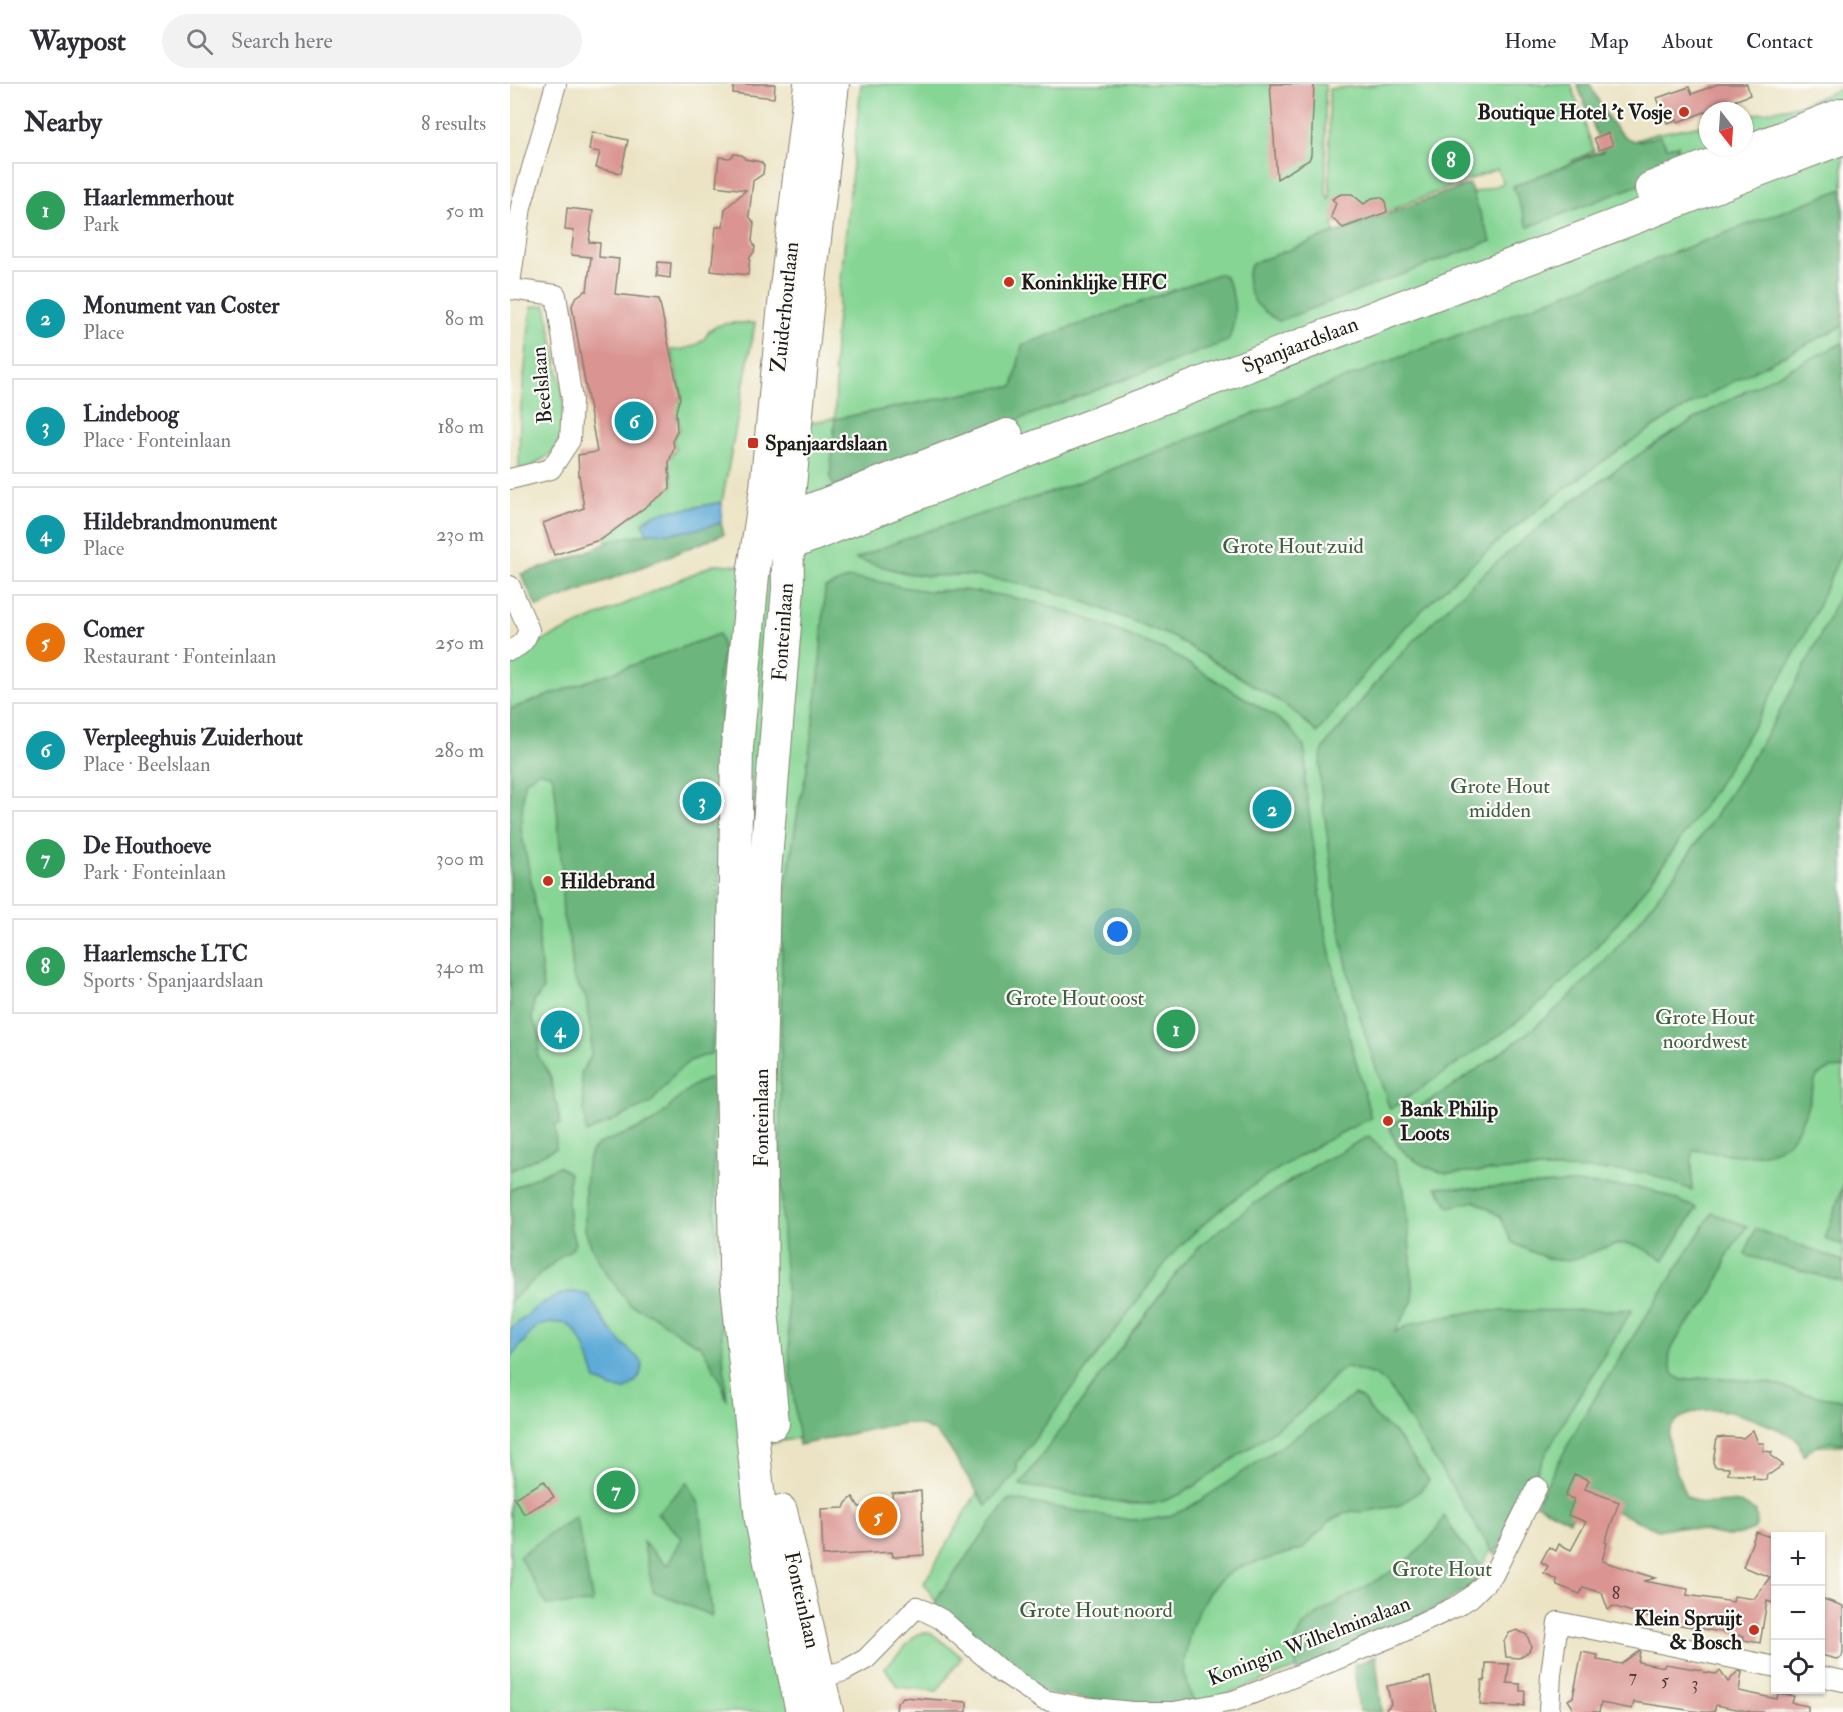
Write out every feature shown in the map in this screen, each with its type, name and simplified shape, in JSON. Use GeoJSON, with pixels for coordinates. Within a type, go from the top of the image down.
{"type":"FeatureCollection","features":[{"type":"Feature","properties":{"kind":"main road","name":"Zuiderhoutlaan"},"geometry":{"type":"LineString","coordinates":[[773,531],[810,84]]}},
{"type":"Feature","properties":{"kind":"main road","name":"Zuiderhoutlaan"},"geometry":{"type":"LineString","coordinates":[[773,531],[808,298],[832,84]]}},
{"type":"Feature","properties":{"kind":"main road","name":"Spanjaardslaan"},"geometry":{"type":"LineString","coordinates":[[773,531],[1843,114]]}},
{"type":"Feature","properties":{"kind":"main road","name":"Spanjaardslaan"},"geometry":{"type":"LineString","coordinates":[[773,531],[1062,436],[1843,138]]}},
{"type":"Feature","properties":{"kind":"main road","name":"Fonteinlaan"},"geometry":{"type":"LineString","coordinates":[[773,531],[788,588],[764,885],[760,1070],[762,1309],[781,1514],[806,1691],[827,1712]]}},
{"type":"Feature","properties":{"kind":"street"},"geometry":{"type":"LineString","coordinates":[[510,284],[521,207],[556,84]]}},
{"type":"Feature","properties":{"kind":"street","name":"Beelslaan"},"geometry":{"type":"LineString","coordinates":[[510,289],[556,295],[572,400],[570,440],[551,469],[510,479]]}},
{"type":"Feature","properties":{"kind":"street"},"geometry":{"type":"LineString","coordinates":[[510,586],[529,630],[525,641],[510,650]]}},
{"type":"Feature","properties":{"kind":"street","name":"Koningin Wilhelminalaan"},"geometry":{"type":"LineString","coordinates":[[806,1691],[866,1659],[917,1607],[940,1619],[1002,1671],[1044,1700],[1082,1707],[1133,1712],[1173,1712],[1233,1701],[1396,1635],[1471,1597],[1493,1575],[1537,1487]]}},
{"type":"Feature","properties":{"kind":"street"},"geometry":{"type":"LineString","coordinates":[[1549,1712],[1558,1622],[1771,1666]]}},
{"type":"Feature","properties":{"kind":"street"},"geometry":{"type":"LineString","coordinates":[[1825,1677],[1843,1681]]}},
{"type":"Feature","properties":{"kind":"green space"},"geometry":{"type":"Polygon","coordinates":[[[861,84],[1325,84],[1326,194],[1330,200],[1329,89],[1384,84],[1571,84],[1594,151],[1571,161],[1655,134],[1699,126],[1699,156],[1753,156],[1753,114],[1800,105],[1843,88],[1843,1445],[1806,1447],[1794,1432],[1721,1404],[1685,1408],[1663,1431],[1681,1495],[1736,1531],[1657,1526],[1573,1494],[1519,1497],[1477,1575],[1297,1668],[1195,1706],[941,1610],[924,1583],[979,1489],[942,1429],[894,1417],[849,1429],[744,1450],[792,1712],[510,1712],[510,655],[715,564],[796,569],[807,423],[835,418],[836,373],[834,372],[835,337],[861,84]],[[1497,169],[1346,227],[1333,222],[1334,233],[1253,264],[1504,183],[1497,169]]]}},
{"type":"Feature","properties":{"kind":"green space"},"geometry":{"type":"Polygon","coordinates":[[[1577,84],[1590,84],[1615,127],[1629,139],[1640,141],[1660,136],[1667,147],[1678,145],[1671,173],[1528,227],[1513,186],[1603,151],[1577,84]]]}},
{"type":"Feature","properties":{"kind":"green space"},"geometry":{"type":"Polygon","coordinates":[[[1469,184],[1491,241],[1279,321],[1253,299],[1247,278],[1253,263],[1469,184]]]}},
{"type":"Feature","properties":{"kind":"green space","name":"Grote Hout zuid"},"geometry":{"type":"Polygon","coordinates":[[[1843,189],[1843,326],[1728,384],[1668,418],[1604,460],[1542,506],[1473,563],[1410,622],[1317,733],[1279,701],[1175,638],[1088,603],[1048,590],[1008,581],[966,575],[929,576],[905,573],[856,559],[923,533],[1086,479],[1843,189]]]}},
{"type":"Feature","properties":{"kind":"green space"},"geometry":{"type":"Polygon","coordinates":[[[1218,274],[1224,275],[1234,299],[1235,315],[1228,341],[834,486],[830,477],[835,419],[1000,387],[1013,387],[1022,345],[1218,274]]]}},
{"type":"Feature","properties":{"kind":"green space"},"geometry":{"type":"Polygon","coordinates":[[[546,305],[565,407],[566,429],[552,453],[532,466],[519,469],[520,417],[531,307],[546,305]]]}},
{"type":"Feature","properties":{"kind":"green space"},"geometry":{"type":"Polygon","coordinates":[[[755,323],[722,502],[665,511],[646,531],[652,533],[608,542],[604,537],[673,486],[668,461],[676,449],[673,439],[680,429],[674,407],[682,396],[671,350],[696,345],[716,326],[755,323]]]}},
{"type":"Feature","properties":{"kind":"green space","name":"Grote Hout midden"},"geometry":{"type":"Polygon","coordinates":[[[1843,343],[1843,548],[1814,616],[1755,724],[1713,792],[1665,862],[1626,913],[1584,961],[1547,997],[1507,1030],[1390,1109],[1370,1052],[1340,932],[1320,786],[1321,756],[1325,745],[1419,635],[1492,566],[1531,534],[1612,473],[1695,419],[1843,343]]]}},
{"type":"Feature","properties":{"kind":"green space"},"geometry":{"type":"Polygon","coordinates":[[[721,523],[724,534],[537,607],[521,574],[570,559],[616,539],[652,533],[676,533],[721,523]]]}},
{"type":"Feature","properties":{"kind":"green space","name":"Grote Hout oost"},"geometry":{"type":"Polygon","coordinates":[[[849,578],[929,591],[964,590],[1006,596],[1044,604],[1083,617],[1168,651],[1288,726],[1304,746],[1305,782],[1325,929],[1339,997],[1371,1118],[1317,1146],[1264,1178],[1191,1235],[1170,1257],[1017,1463],[1017,1472],[986,1506],[948,1446],[935,1432],[920,1425],[907,1423],[886,1426],[799,1445],[790,1363],[782,1215],[780,1103],[782,938],[785,894],[799,804],[806,775],[819,677],[825,588],[849,578]]]}},
{"type":"Feature","properties":{"kind":"green space","name":"Grote Hout noordwest"},"geometry":{"type":"Polygon","coordinates":[[[1843,586],[1843,1068],[1830,1069],[1817,1076],[1798,1129],[1789,1141],[1765,1153],[1736,1155],[1694,1150],[1692,1190],[1647,1173],[1540,1169],[1447,1173],[1414,1160],[1394,1139],[1390,1128],[1487,1063],[1543,1020],[1577,990],[1616,948],[1652,904],[1702,835],[1760,745],[1813,651],[1843,586]]]}},
{"type":"Feature","properties":{"kind":"green space"},"geometry":{"type":"Polygon","coordinates":[[[719,634],[724,651],[719,675],[722,737],[720,856],[712,1053],[690,1061],[676,1072],[651,1103],[586,1133],[581,1073],[591,1056],[591,1035],[586,998],[573,977],[571,947],[563,917],[562,893],[564,890],[555,788],[552,775],[539,771],[524,782],[521,830],[539,921],[543,990],[534,1001],[532,1019],[540,1034],[538,1056],[550,1075],[561,1125],[555,1124],[556,1148],[510,1171],[510,709],[719,634]]]}},
{"type":"Feature","properties":{"kind":"green space"},"geometry":{"type":"Polygon","coordinates":[[[714,1078],[716,1240],[727,1401],[721,1381],[701,1346],[654,1316],[630,1305],[604,1270],[585,1230],[587,1164],[591,1152],[597,1145],[654,1121],[688,1089],[704,1080],[714,1078]]]}},
{"type":"Feature","properties":{"kind":"green space"},"geometry":{"type":"Polygon","coordinates":[[[1369,1136],[1395,1162],[1404,1190],[1413,1300],[1395,1332],[1414,1323],[1476,1311],[1632,1310],[1569,1412],[1495,1556],[1388,1385],[1375,1375],[1346,1367],[1336,1374],[1302,1411],[1196,1485],[1164,1501],[1151,1504],[1131,1504],[1020,1485],[1181,1267],[1203,1243],[1252,1205],[1314,1166],[1369,1136]]]}},
{"type":"Feature","properties":{"kind":"green space"},"geometry":{"type":"Polygon","coordinates":[[[558,1166],[569,1173],[568,1203],[570,1226],[575,1243],[572,1249],[510,1301],[510,1190],[558,1166]]]}},
{"type":"Feature","properties":{"kind":"green space"},"geometry":{"type":"Polygon","coordinates":[[[1571,1183],[1644,1188],[1697,1208],[1664,1260],[1642,1247],[1624,1244],[1614,1245],[1576,1258],[1556,1260],[1539,1255],[1512,1242],[1500,1216],[1475,1201],[1449,1207],[1436,1187],[1476,1188],[1571,1183]]]}},
{"type":"Feature","properties":{"kind":"green space"},"geometry":{"type":"Polygon","coordinates":[[[1843,1185],[1843,1245],[1825,1239],[1843,1185]]]}},
{"type":"Feature","properties":{"kind":"green space"},"geometry":{"type":"Polygon","coordinates":[[[1712,1213],[1747,1226],[1726,1257],[1724,1268],[1709,1299],[1683,1329],[1672,1348],[1669,1356],[1674,1375],[1682,1380],[1713,1377],[1771,1383],[1798,1392],[1843,1400],[1843,1443],[1822,1444],[1812,1448],[1803,1456],[1798,1440],[1778,1429],[1740,1415],[1704,1410],[1676,1421],[1669,1433],[1670,1447],[1686,1496],[1706,1503],[1739,1503],[1756,1512],[1757,1523],[1754,1530],[1740,1535],[1727,1536],[1678,1526],[1658,1530],[1583,1497],[1570,1521],[1536,1504],[1582,1419],[1712,1213]]]}},
{"type":"Feature","properties":{"kind":"green space"},"geometry":{"type":"Polygon","coordinates":[[[1755,1229],[1843,1261],[1843,1282],[1745,1255],[1755,1229]]]}},
{"type":"Feature","properties":{"kind":"green space","name":"Grote Hout noord"},"geometry":{"type":"Polygon","coordinates":[[[1354,1395],[1362,1398],[1376,1418],[1394,1432],[1429,1480],[1420,1491],[1398,1506],[1343,1514],[1330,1521],[1302,1549],[1237,1568],[1218,1582],[1201,1606],[1191,1628],[1186,1650],[1183,1672],[1195,1706],[1168,1712],[1045,1693],[934,1610],[939,1595],[1009,1499],[1130,1520],[1169,1516],[1204,1498],[1354,1395]]]}},
{"type":"Feature","properties":{"kind":"green space"},"geometry":{"type":"Polygon","coordinates":[[[688,1482],[700,1506],[712,1616],[653,1591],[643,1542],[667,1566],[682,1538],[657,1513],[688,1482]]]}},
{"type":"Feature","properties":{"kind":"green space"},"geometry":{"type":"Polygon","coordinates":[[[576,1516],[593,1603],[547,1605],[519,1556],[576,1516]]]}},
{"type":"Feature","properties":{"kind":"green space","name":"Grote Hout"},"geometry":{"type":"Polygon","coordinates":[[[1444,1516],[1462,1544],[1488,1574],[1437,1608],[1297,1673],[1295,1647],[1299,1632],[1307,1622],[1414,1555],[1436,1530],[1444,1516]]]}},
{"type":"Feature","properties":{"kind":"green space"},"geometry":{"type":"Polygon","coordinates":[[[931,1633],[962,1657],[937,1691],[898,1687],[885,1668],[917,1634],[931,1633]]]}},
{"type":"Feature","properties":{"kind":"green space"},"geometry":{"type":"Polygon","coordinates":[[[1376,1656],[1382,1712],[1359,1712],[1354,1665],[1376,1656]]]}},
{"type":"Feature","properties":{"kind":"water"},"geometry":{"type":"Polygon","coordinates":[[[722,502],[721,523],[712,526],[684,532],[655,533],[646,532],[643,523],[649,517],[665,511],[722,502]]]}},
{"type":"Feature","properties":{"kind":"water"},"geometry":{"type":"Polygon","coordinates":[[[567,1292],[588,1295],[606,1324],[642,1362],[640,1375],[629,1387],[624,1390],[610,1387],[596,1380],[581,1339],[571,1327],[562,1323],[537,1326],[510,1358],[510,1329],[542,1303],[567,1292]]]}},
{"type":"Feature","properties":{"kind":"building"},"geometry":{"type":"Polygon","coordinates":[[[734,84],[775,84],[774,98],[733,93],[734,84]]]}},
{"type":"Feature","properties":{"kind":"building"},"geometry":{"type":"Polygon","coordinates":[[[1270,84],[1314,84],[1311,155],[1309,160],[1277,179],[1270,84]]]}},
{"type":"Feature","properties":{"kind":"building"},"geometry":{"type":"Polygon","coordinates":[[[1718,84],[1747,84],[1750,95],[1731,102],[1699,102],[1699,114],[1678,122],[1677,120],[1667,123],[1657,98],[1689,87],[1692,94],[1718,84]]]}},
{"type":"Feature","properties":{"kind":"building"},"geometry":{"type":"Polygon","coordinates":[[[592,132],[628,140],[621,173],[596,168],[600,152],[589,150],[592,132]]]}},
{"type":"Feature","properties":{"kind":"building"},"geometry":{"type":"Polygon","coordinates":[[[1608,133],[1613,145],[1599,150],[1594,138],[1608,133]]]}},
{"type":"Feature","properties":{"kind":"building"},"geometry":{"type":"Polygon","coordinates":[[[734,154],[761,162],[764,166],[763,174],[753,181],[749,216],[754,223],[752,241],[755,247],[750,257],[748,275],[711,271],[716,227],[723,227],[725,209],[746,190],[716,186],[719,157],[730,158],[734,154]]]}},
{"type":"Feature","properties":{"kind":"building"},"geometry":{"type":"Polygon","coordinates":[[[1341,194],[1352,194],[1364,204],[1372,198],[1380,197],[1385,200],[1387,212],[1343,228],[1331,217],[1336,203],[1332,199],[1341,194]]]}},
{"type":"Feature","properties":{"kind":"building"},"geometry":{"type":"Polygon","coordinates":[[[567,208],[593,211],[589,242],[600,243],[599,257],[619,259],[615,294],[659,299],[680,398],[676,411],[677,431],[669,462],[670,489],[602,539],[554,555],[543,523],[584,508],[578,455],[597,452],[572,306],[575,298],[587,291],[591,257],[571,255],[574,231],[565,230],[567,208]]]}},
{"type":"Feature","properties":{"kind":"building"},"geometry":{"type":"Polygon","coordinates":[[[658,262],[671,263],[670,278],[657,276],[658,262]]]}},
{"type":"Feature","properties":{"kind":"building"},"geometry":{"type":"Polygon","coordinates":[[[1753,1430],[1758,1443],[1764,1443],[1763,1451],[1772,1452],[1771,1456],[1783,1465],[1767,1474],[1766,1480],[1753,1479],[1754,1476],[1728,1474],[1729,1468],[1715,1467],[1713,1462],[1717,1438],[1743,1438],[1753,1430]]]}},
{"type":"Feature","properties":{"kind":"building"},"geometry":{"type":"Polygon","coordinates":[[[1574,1474],[1589,1480],[1585,1489],[1619,1502],[1605,1542],[1607,1543],[1602,1561],[1656,1578],[1644,1581],[1688,1589],[1687,1595],[1733,1602],[1734,1596],[1754,1599],[1770,1577],[1743,1567],[1756,1532],[1771,1537],[1771,1602],[1767,1601],[1760,1643],[1743,1640],[1744,1636],[1663,1622],[1613,1606],[1608,1610],[1602,1593],[1583,1587],[1580,1594],[1557,1585],[1556,1579],[1544,1573],[1548,1566],[1541,1562],[1549,1547],[1556,1551],[1559,1544],[1571,1550],[1586,1522],[1568,1515],[1574,1499],[1565,1496],[1574,1474]]]}},
{"type":"Feature","properties":{"kind":"building"},"geometry":{"type":"Polygon","coordinates":[[[544,1481],[554,1497],[524,1514],[514,1498],[544,1481]]]}},
{"type":"Feature","properties":{"kind":"building"},"geometry":{"type":"Polygon","coordinates":[[[921,1491],[924,1555],[893,1557],[892,1552],[823,1556],[821,1509],[844,1508],[853,1497],[859,1507],[893,1505],[892,1493],[921,1491]]]}},
{"type":"Feature","properties":{"kind":"building"},"geometry":{"type":"Polygon","coordinates":[[[1825,1599],[1843,1606],[1843,1651],[1842,1657],[1836,1659],[1825,1656],[1825,1599]]]}},
{"type":"Feature","properties":{"kind":"building"},"geometry":{"type":"Polygon","coordinates":[[[1517,1630],[1527,1635],[1531,1646],[1529,1651],[1519,1658],[1506,1657],[1504,1641],[1509,1633],[1517,1630]]]}},
{"type":"Feature","properties":{"kind":"building"},"geometry":{"type":"Polygon","coordinates":[[[1640,1651],[1638,1662],[1664,1667],[1665,1664],[1716,1674],[1720,1671],[1728,1682],[1738,1671],[1742,1672],[1739,1691],[1777,1699],[1778,1694],[1794,1696],[1792,1703],[1808,1706],[1808,1712],[1752,1712],[1716,1705],[1714,1712],[1701,1712],[1634,1702],[1632,1709],[1601,1703],[1599,1712],[1571,1712],[1572,1706],[1568,1700],[1573,1697],[1582,1652],[1598,1655],[1597,1660],[1621,1664],[1640,1651]]]}},
{"type":"Feature","properties":{"kind":"building"},"geometry":{"type":"Polygon","coordinates":[[[1486,1663],[1509,1664],[1507,1683],[1520,1684],[1520,1691],[1525,1691],[1524,1706],[1480,1705],[1486,1663]]]}},
{"type":"Feature","properties":{"kind":"building"},"geometry":{"type":"Polygon","coordinates":[[[1430,1677],[1436,1712],[1384,1712],[1391,1704],[1387,1686],[1430,1677]]]}},
{"type":"Feature","properties":{"kind":"building"},"geometry":{"type":"Polygon","coordinates":[[[903,1697],[967,1702],[967,1712],[896,1712],[897,1703],[903,1697]]]}},
{"type":"Feature","properties":{"kind":"place","name":"Boutique Hotel 't Vosje"},"geometry":{"type":"Point","coordinates":[1684,112]}},
{"type":"Feature","properties":{"kind":"place","name":"Haarlemsche LTC"},"geometry":{"type":"Point","coordinates":[1451,160]}},
{"type":"Feature","properties":{"kind":"place","name":"Koninklijke HFC"},"geometry":{"type":"Point","coordinates":[1009,282]}},
{"type":"Feature","properties":{"kind":"place","name":"Verpleeghuis Zuiderhout"},"geometry":{"type":"Point","coordinates":[634,421]}},
{"type":"Feature","properties":{"kind":"place","name":"Spanjaardslaan"},"geometry":{"type":"Point","coordinates":[753,443]}},
{"type":"Feature","properties":{"kind":"place","name":"Lindeboog"},"geometry":{"type":"Point","coordinates":[702,801]}},
{"type":"Feature","properties":{"kind":"place","name":"Monument van Coster"},"geometry":{"type":"Point","coordinates":[1272,809]}},
{"type":"Feature","properties":{"kind":"place","name":"Hildebrand"},"geometry":{"type":"Point","coordinates":[548,881]}},
{"type":"Feature","properties":{"kind":"place","name":"Haarlemmerhout"},"geometry":{"type":"Point","coordinates":[1176,1029]}},
{"type":"Feature","properties":{"kind":"place","name":"Hildebrandmonument"},"geometry":{"type":"Point","coordinates":[560,1030]}},
{"type":"Feature","properties":{"kind":"place","name":"Bank Philip Loots"},"geometry":{"type":"Point","coordinates":[1388,1121]}},
{"type":"Feature","properties":{"kind":"place","name":"De Houthoeve"},"geometry":{"type":"Point","coordinates":[616,1490]}},
{"type":"Feature","properties":{"kind":"place","name":"Comer"},"geometry":{"type":"Point","coordinates":[878,1516]}},
{"type":"Feature","properties":{"kind":"place","name":"Klein Spruijt & Bosch"},"geometry":{"type":"Point","coordinates":[1754,1630]}}]}
